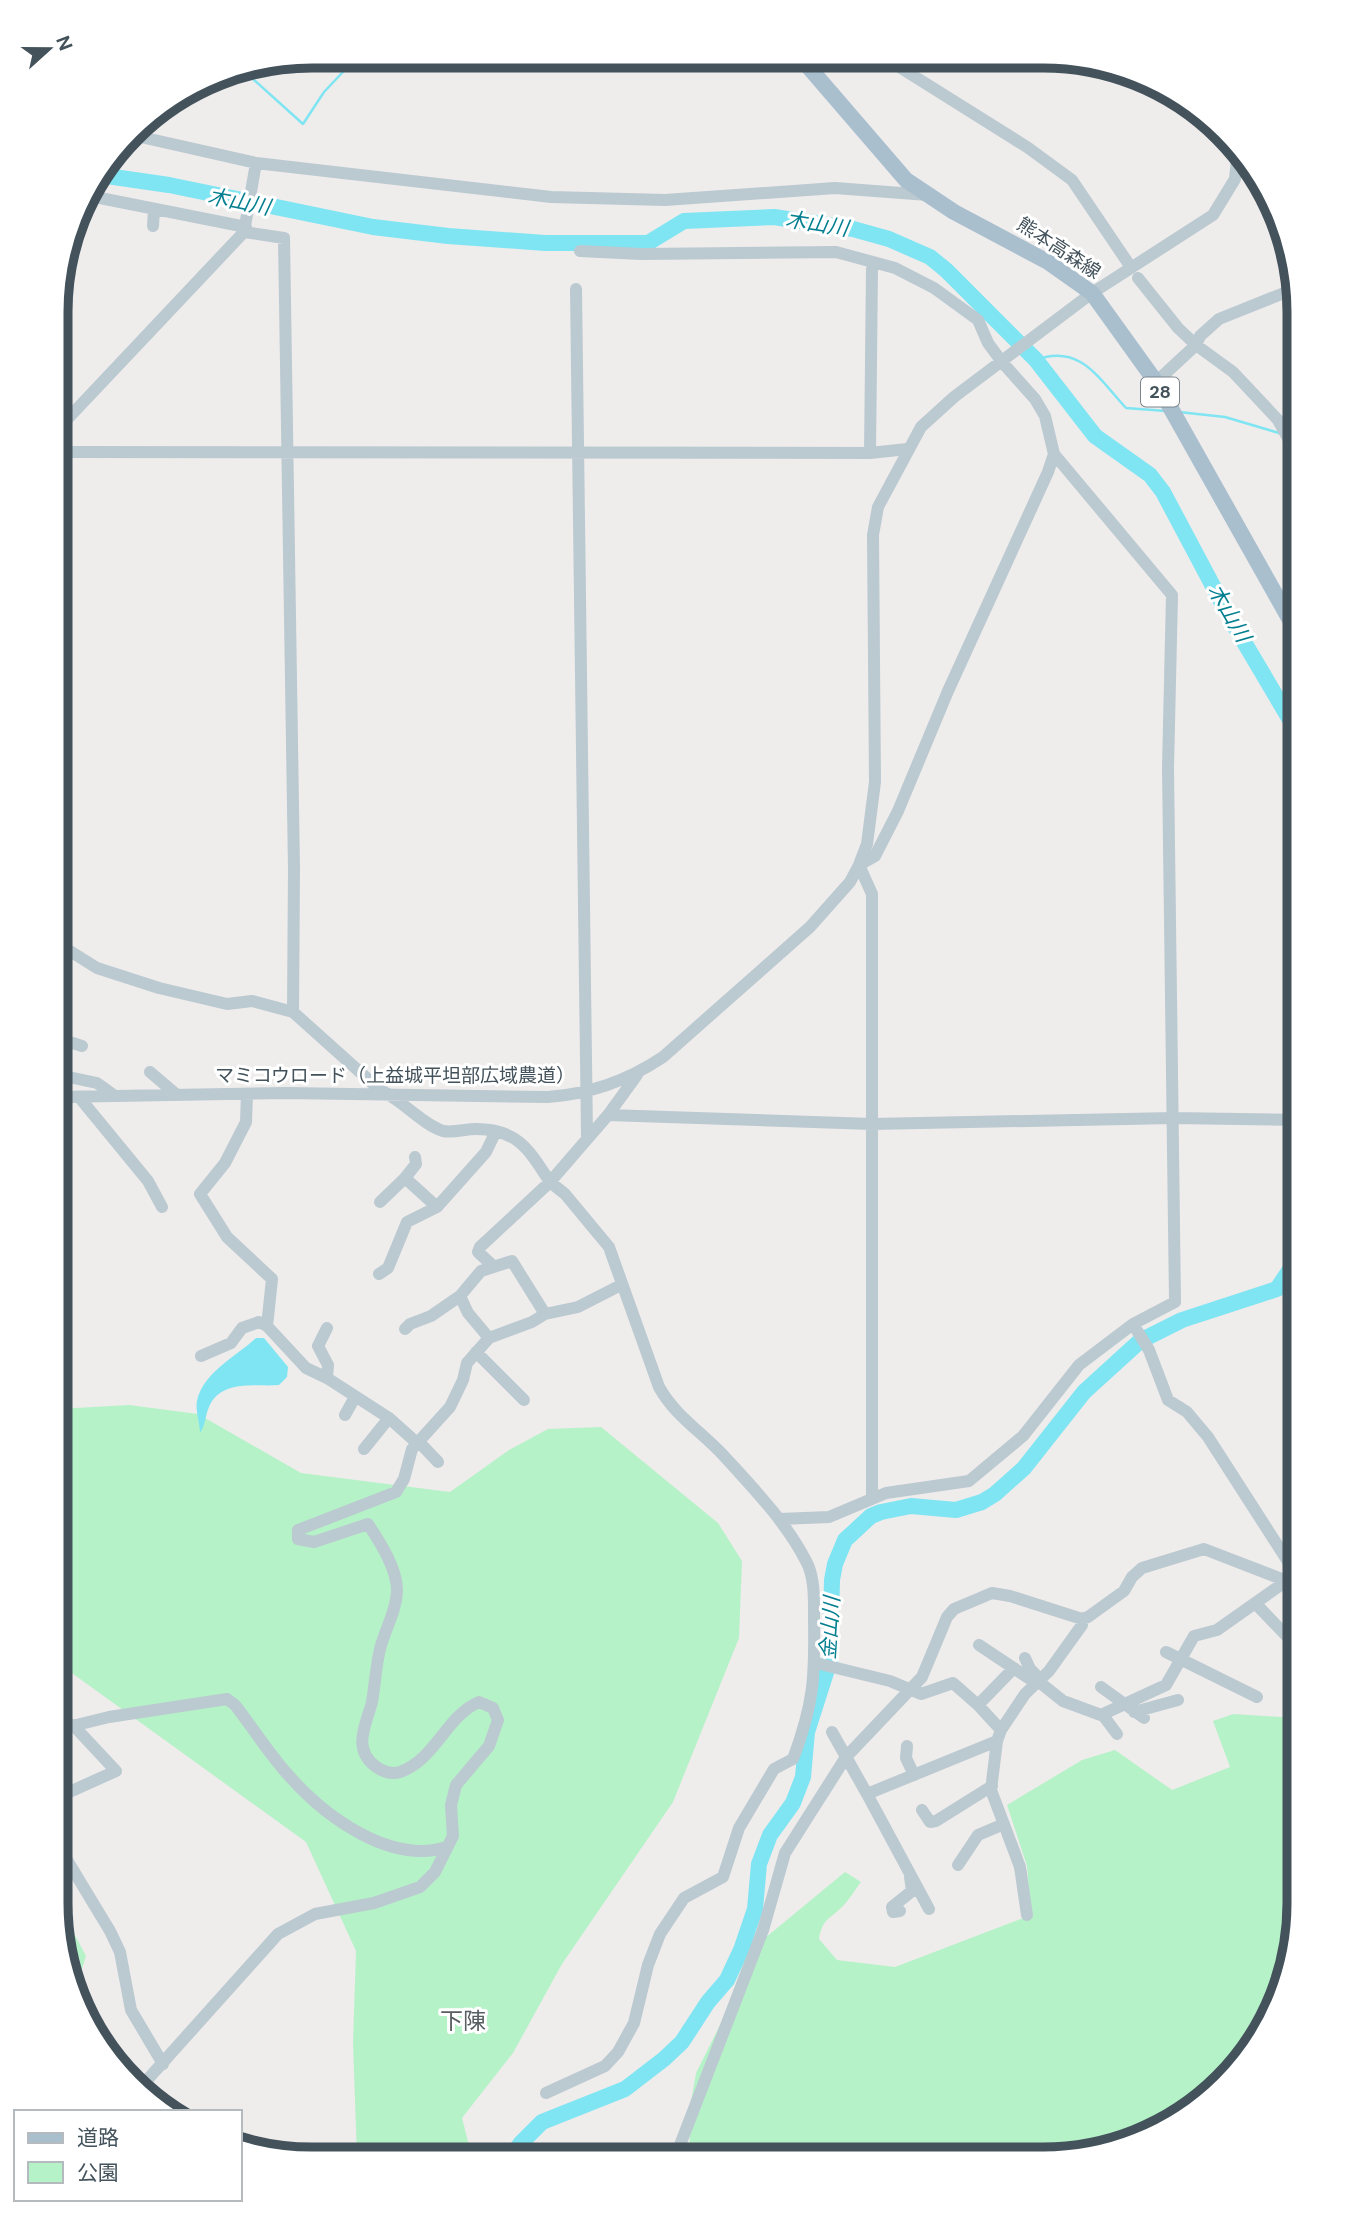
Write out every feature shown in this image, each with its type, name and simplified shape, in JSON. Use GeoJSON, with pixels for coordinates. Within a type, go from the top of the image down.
{"type":"FeatureCollection","features":[{"type":"Feature","properties":{"kind":"main road","name":"熊本高森線"},"geometry":{"type":"LineString","coordinates":[[809,68],[906,180],[1048,262],[1092,293],[1156,382],[1176,424],[1287,615]]}},
{"type":"Feature","properties":{"kind":"street"},"geometry":{"type":"LineString","coordinates":[[901,68],[1027,147],[1072,180],[1128,263]]}},
{"type":"Feature","properties":{"kind":"street"},"geometry":{"type":"LineString","coordinates":[[143,137],[256,163],[551,197],[664,200],[835,188],[928,195]]}},
{"type":"Feature","properties":{"kind":"street"},"geometry":{"type":"LineString","coordinates":[[68,418],[245,230],[256,163]]}},
{"type":"Feature","properties":{"kind":"street","name":"マミコウロード（上益城平坦部広域農道）"},"geometry":{"type":"LineString","coordinates":[[68,1097],[247,1094],[548,1097],[585,1094],[637,1074],[663,1057],[810,927],[850,882],[859,865],[867,844],[875,782],[873,535],[878,507],[906,449],[929,420],[1005,359],[1092,293],[1213,215],[1235,179],[1236,165]]}},
{"type":"Feature","properties":{"kind":"street"},"geometry":{"type":"LineString","coordinates":[[97,198],[284,238],[292,1012]]}},
{"type":"Feature","properties":{"kind":"street"},"geometry":{"type":"LineString","coordinates":[[152,226],[154,210]]}},
{"type":"Feature","properties":{"kind":"street"},"geometry":{"type":"LineString","coordinates":[[580,251],[641,254],[836,252],[895,268],[934,288],[978,320],[988,343],[1005,359],[1040,407],[1054,454],[1172,594],[1168,768],[1175,1302],[1079,1365],[1024,1436],[970,1481],[872,1498],[829,1517],[780,1519]]}},
{"type":"Feature","properties":{"kind":"street"},"geometry":{"type":"LineString","coordinates":[[870,453],[872,269]]}},
{"type":"Feature","properties":{"kind":"street"},"geometry":{"type":"LineString","coordinates":[[1138,278],[1196,345],[1233,372],[1278,420],[1287,436]]}},
{"type":"Feature","properties":{"kind":"street"},"geometry":{"type":"LineString","coordinates":[[576,289],[576,452],[587,1136]]}},
{"type":"Feature","properties":{"kind":"street"},"geometry":{"type":"LineString","coordinates":[[1156,382],[1196,345],[1200,336],[1219,319],[1286,292]]}},
{"type":"Feature","properties":{"kind":"street"},"geometry":{"type":"LineString","coordinates":[[68,452],[870,453],[906,449]]}},
{"type":"Feature","properties":{"kind":"street"},"geometry":{"type":"LineString","coordinates":[[872,1498],[872,894],[859,865],[875,856],[898,811],[948,691],[1054,454]]}},
{"type":"Feature","properties":{"kind":"street"},"geometry":{"type":"LineString","coordinates":[[68,950],[97,968],[159,988],[227,1004],[252,1001],[292,1012],[380,1090],[396,1097],[444,1131],[506,1132],[527,1148],[550,1182],[565,1194],[608,1247],[669,1406],[722,1453],[780,1519],[807,1563],[814,1598],[815,1685],[793,1759],[774,1769],[739,1828],[723,1877],[684,1898],[660,1934],[648,1965],[634,2022],[618,2052],[605,2066],[546,2093]]}},
{"type":"Feature","properties":{"kind":"street"},"geometry":{"type":"LineString","coordinates":[[68,1042],[82,1046]]}},
{"type":"Feature","properties":{"kind":"street"},"geometry":{"type":"LineString","coordinates":[[150,1072],[177,1095]]}},
{"type":"Feature","properties":{"kind":"street"},"geometry":{"type":"LineString","coordinates":[[492,1265],[478,1252],[480,1247],[550,1182],[587,1136],[608,1115],[637,1074]]}},
{"type":"Feature","properties":{"kind":"street"},"geometry":{"type":"LineString","coordinates":[[68,1077],[97,1083],[115,1096]]}},
{"type":"Feature","properties":{"kind":"street"},"geometry":{"type":"LineString","coordinates":[[247,1094],[246,1122],[225,1163],[200,1194],[228,1237],[272,1279],[267,1326]]}},
{"type":"Feature","properties":{"kind":"street"},"geometry":{"type":"LineString","coordinates":[[79,1097],[148,1181],[163,1207]]}},
{"type":"Feature","properties":{"kind":"street"},"geometry":{"type":"LineString","coordinates":[[608,1115],[872,1124],[1173,1118],[1286,1121]]}},
{"type":"Feature","properties":{"kind":"street"},"geometry":{"type":"LineString","coordinates":[[379,1274],[388,1268],[407,1222],[437,1207],[486,1152],[496,1131]]}},
{"type":"Feature","properties":{"kind":"street"},"geometry":{"type":"LineString","coordinates":[[380,1202],[416,1164],[415,1157]]}},
{"type":"Feature","properties":{"kind":"street"},"geometry":{"type":"LineString","coordinates":[[405,1178],[437,1207]]}},
{"type":"Feature","properties":{"kind":"street"},"geometry":{"type":"LineString","coordinates":[[405,1329],[410,1324],[431,1316],[460,1296],[481,1271],[492,1265],[512,1261],[545,1314]]}},
{"type":"Feature","properties":{"kind":"street"},"geometry":{"type":"LineString","coordinates":[[147,2081],[278,1934],[315,1914],[374,1903],[420,1887],[435,1872],[453,1836],[452,1795],[456,1785],[489,1746],[498,1720],[493,1707],[479,1702],[469,1706],[426,1757],[412,1767],[395,1773],[380,1770],[369,1762],[362,1747],[362,1734],[372,1702],[380,1647],[395,1609],[398,1589],[383,1547],[368,1524],[314,1542],[298,1539],[298,1530],[396,1492],[404,1479],[405,1466],[417,1442],[450,1407],[467,1363],[489,1338],[532,1322],[545,1314],[578,1307],[621,1285]]}},
{"type":"Feature","properties":{"kind":"street"},"geometry":{"type":"LineString","coordinates":[[460,1296],[468,1313],[489,1338]]}},
{"type":"Feature","properties":{"kind":"street"},"geometry":{"type":"LineString","coordinates":[[201,1356],[231,1343],[236,1332],[259,1322],[267,1326],[306,1368],[327,1378],[389,1418],[438,1462]]}},
{"type":"Feature","properties":{"kind":"street"},"geometry":{"type":"LineString","coordinates":[[1135,1326],[1149,1350],[1168,1400],[1187,1412],[1208,1437],[1286,1563]]}},
{"type":"Feature","properties":{"kind":"street"},"geometry":{"type":"LineString","coordinates":[[327,1328],[318,1346],[328,1365],[327,1378]]}},
{"type":"Feature","properties":{"kind":"street"},"geometry":{"type":"LineString","coordinates":[[475,1352],[524,1401]]}},
{"type":"Feature","properties":{"kind":"street"},"geometry":{"type":"LineString","coordinates":[[345,1415],[355,1397]]}},
{"type":"Feature","properties":{"kind":"street"},"geometry":{"type":"LineString","coordinates":[[365,1449],[389,1418]]}},
{"type":"Feature","properties":{"kind":"street"},"geometry":{"type":"LineString","coordinates":[[679,2147],[763,1930],[785,1853],[846,1757],[927,1668],[935,1640],[954,1609],[992,1593],[1010,1596],[1082,1619],[1097,1613],[1124,1591],[1132,1577],[1142,1568],[1204,1549],[1286,1574]]}},
{"type":"Feature","properties":{"kind":"street"},"geometry":{"type":"LineString","coordinates":[[1102,1714],[1166,1685],[1194,1636],[1217,1630],[1286,1581]]}},
{"type":"Feature","properties":{"kind":"street"},"geometry":{"type":"LineString","coordinates":[[1255,1603],[1286,1636]]}},
{"type":"Feature","properties":{"kind":"street"},"geometry":{"type":"LineString","coordinates":[[1027,1915],[1020,1867],[992,1786],[999,1736],[1082,1625],[1082,1619]]}},
{"type":"Feature","properties":{"kind":"street"},"geometry":{"type":"LineString","coordinates":[[979,1645],[1038,1681],[1063,1701],[1102,1714],[1117,1734]]}},
{"type":"Feature","properties":{"kind":"street"},"geometry":{"type":"LineString","coordinates":[[1166,1652],[1257,1697]]}},
{"type":"Feature","properties":{"kind":"street"},"geometry":{"type":"LineString","coordinates":[[1025,1658],[1038,1681]]}},
{"type":"Feature","properties":{"kind":"street"},"geometry":{"type":"LineString","coordinates":[[816,1663],[909,1688],[921,1694],[953,1683],[978,1705],[999,1736]]}},
{"type":"Feature","properties":{"kind":"street"},"geometry":{"type":"LineString","coordinates":[[978,1705],[1014,1668]]}},
{"type":"Feature","properties":{"kind":"street"},"geometry":{"type":"LineString","coordinates":[[1101,1687],[1120,1704],[1139,1715],[1178,1700]]}},
{"type":"Feature","properties":{"kind":"street"},"geometry":{"type":"LineString","coordinates":[[68,1726],[227,1699],[235,1705],[290,1777],[319,1805],[361,1834],[413,1849],[435,1851],[447,1847]]}},
{"type":"Feature","properties":{"kind":"street"},"geometry":{"type":"LineString","coordinates":[[68,1793],[116,1771],[73,1725]]}},
{"type":"Feature","properties":{"kind":"street"},"geometry":{"type":"LineString","coordinates":[[832,1732],[929,1909]]}},
{"type":"Feature","properties":{"kind":"street"},"geometry":{"type":"LineString","coordinates":[[867,1794],[999,1736]]}},
{"type":"Feature","properties":{"kind":"street"},"geometry":{"type":"LineString","coordinates":[[907,1746],[906,1758],[914,1775]]}},
{"type":"Feature","properties":{"kind":"street"},"geometry":{"type":"LineString","coordinates":[[922,1810],[930,1822],[936,1821],[992,1786]]}},
{"type":"Feature","properties":{"kind":"street"},"geometry":{"type":"LineString","coordinates":[[958,1865],[978,1835],[1004,1824]]}},
{"type":"Feature","properties":{"kind":"street"},"geometry":{"type":"LineString","coordinates":[[68,1862],[120,1952],[131,2010],[163,2064]]}},
{"type":"Feature","properties":{"kind":"street"},"geometry":{"type":"LineString","coordinates":[[900,1911],[893,1912],[892,1907],[912,1891],[909,1873]]}},
{"type":"Feature","properties":{"kind":"green space"},"geometry":{"type":"Polygon","coordinates":[[[129,1405],[198,1414],[301,1473],[450,1492],[509,1450],[548,1429],[601,1427],[718,1523],[742,1561],[739,1638],[673,1802],[562,1964],[513,2053],[462,2118],[469,2147],[357,2147],[353,2043],[356,1951],[306,1842],[69,1671],[68,1408],[129,1405]]]}},
{"type":"Feature","properties":{"kind":"green space"},"geometry":{"type":"Polygon","coordinates":[[[1233,1714],[1286,1717],[1286,1919],[1282,1951],[1262,2011],[1226,2064],[1204,2086],[1178,2106],[1136,2128],[1075,2145],[689,2147],[691,2102],[696,2073],[723,2019],[748,1952],[845,1872],[861,1882],[845,1904],[824,1923],[819,1939],[837,1960],[895,1967],[1031,1915],[1027,1866],[1007,1805],[1082,1760],[1115,1750],[1172,1790],[1230,1767],[1213,1721],[1233,1714]]]}},
{"type":"Feature","properties":{"kind":"green space"},"geometry":{"type":"Polygon","coordinates":[[[69,1924],[86,1956],[80,1975],[69,1924]]]}},
{"type":"Feature","properties":{"kind":"water"},"geometry":{"type":"Polygon","coordinates":[[[256,1338],[264,1338],[288,1367],[287,1377],[279,1385],[240,1386],[222,1392],[214,1398],[209,1407],[200,1433],[197,1401],[200,1391],[213,1373],[256,1338]]]}},
{"type":"Feature","properties":{"kind":"waterway"},"geometry":{"type":"LineString","coordinates":[[250,77],[303,124],[324,92],[347,68]]}},
{"type":"Feature","properties":{"kind":"waterway","name":"木山川"},"geometry":{"type":"LineString","coordinates":[[109,176],[169,185],[373,227],[448,236],[545,243],[648,243],[684,221],[774,217],[853,229],[889,239],[930,257],[1036,360],[1095,436],[1150,475],[1163,492],[1231,620],[1287,714]]}},
{"type":"Feature","properties":{"kind":"waterway"},"geometry":{"type":"LineString","coordinates":[[1036,360],[1051,356],[1065,356],[1077,360],[1097,376],[1126,408],[1166,411]]}},
{"type":"Feature","properties":{"kind":"waterway"},"geometry":{"type":"LineString","coordinates":[[1179,412],[1225,417],[1279,433]]}},
{"type":"Feature","properties":{"kind":"waterway","name":"金山川"},"geometry":{"type":"LineString","coordinates":[[518,2147],[542,2122],[625,2089],[664,2059],[682,2042],[708,2002],[727,1980],[755,1909],[759,1864],[770,1835],[793,1803],[803,1777],[807,1732],[830,1660],[832,1580],[845,1540],[871,1516],[881,1512],[911,1506],[956,1510],[982,1502],[1024,1468],[1084,1392],[1140,1341],[1182,1320],[1277,1289],[1286,1275]]}},
{"type":"Feature","properties":{"kind":"district","name":"下陳"},"geometry":{"type":"Point","coordinates":[463,2021]}}]}
